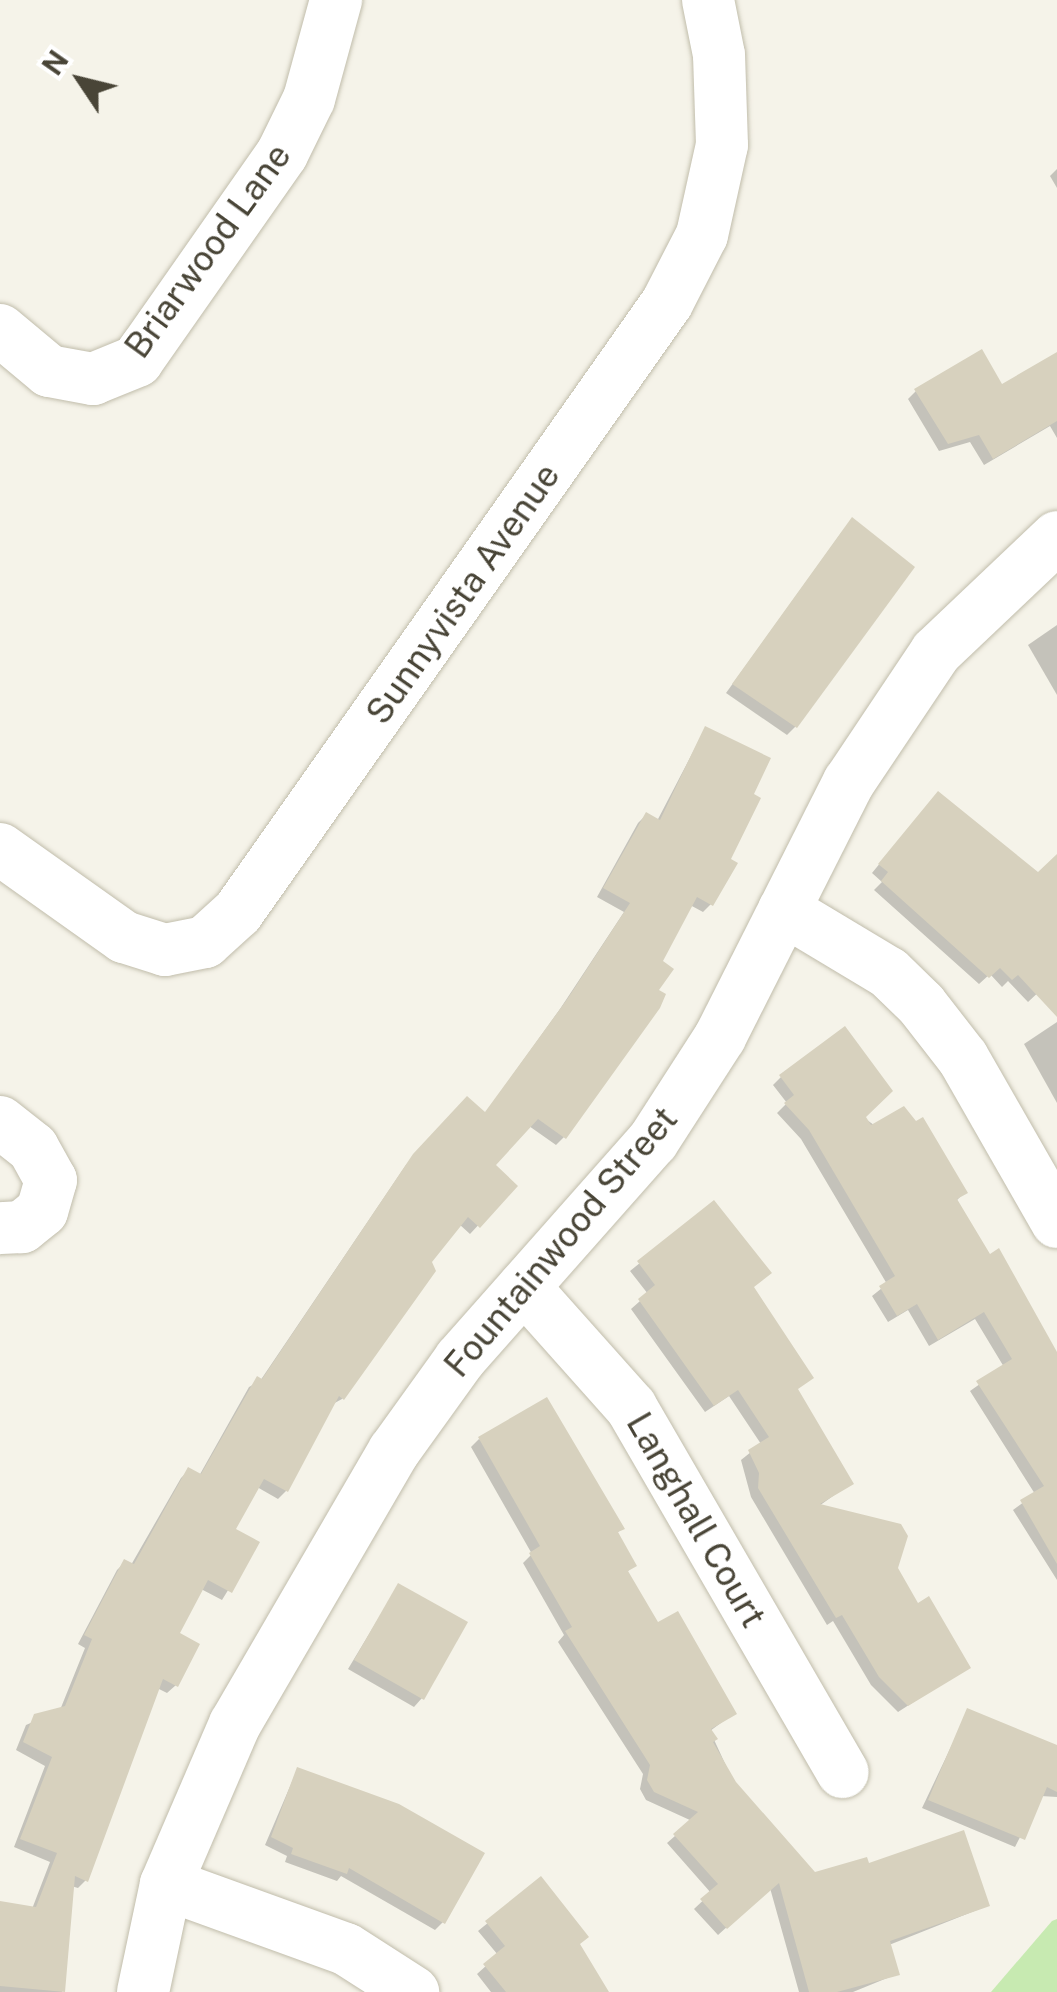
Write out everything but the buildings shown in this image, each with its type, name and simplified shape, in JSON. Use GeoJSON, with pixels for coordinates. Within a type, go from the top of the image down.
{"type":"FeatureCollection","features":[{"type":"Feature","properties":{"kind":"street","name":"Briarwood Lane"},"geometry":{"type":"LineString","coordinates":[[0,330],[49,371],[93,380],[137,361],[282,154],[310,99],[336,0]]}},
{"type":"Feature","properties":{"kind":"street","name":"Sunnyvista Avenue"},"geometry":{"type":"LineString","coordinates":[[0,849],[124,937],[164,950],[205,942],[238,912],[668,302],[702,234],[722,145],[719,55],[708,0]]}},
{"type":"Feature","properties":{"kind":"street","name":"Fountainwood Street"},"geometry":{"type":"LineString","coordinates":[[143,1992],[166,1884],[235,1724],[328,1560],[460,1359],[653,1140],[720,1037],[850,782],[936,652],[1057,537]]}},
{"type":"Feature","properties":{"kind":"street"},"geometry":{"type":"LineString","coordinates":[[784,910],[889,973],[921,1004],[963,1058],[1057,1222]]}},
{"type":"Feature","properties":{"kind":"street"},"geometry":{"type":"LineString","coordinates":[[0,1122],[33,1148],[51,1180],[42,1211],[22,1226],[0,1228]]}},
{"type":"Feature","properties":{"kind":"street","name":"Langhall Court"},"geometry":{"type":"LineString","coordinates":[[524,1287],[631,1406],[843,1772]]}},
{"type":"Feature","properties":{"kind":"street"},"geometry":{"type":"LineString","coordinates":[[166,1884],[346,1949],[413,1992]]}},
{"type":"Feature","properties":{"kind":"green space"},"geometry":{"type":"Polygon","coordinates":[[[1057,1919],[1057,1992],[991,1992],[1052,1921],[1057,1919]]]}}]}
